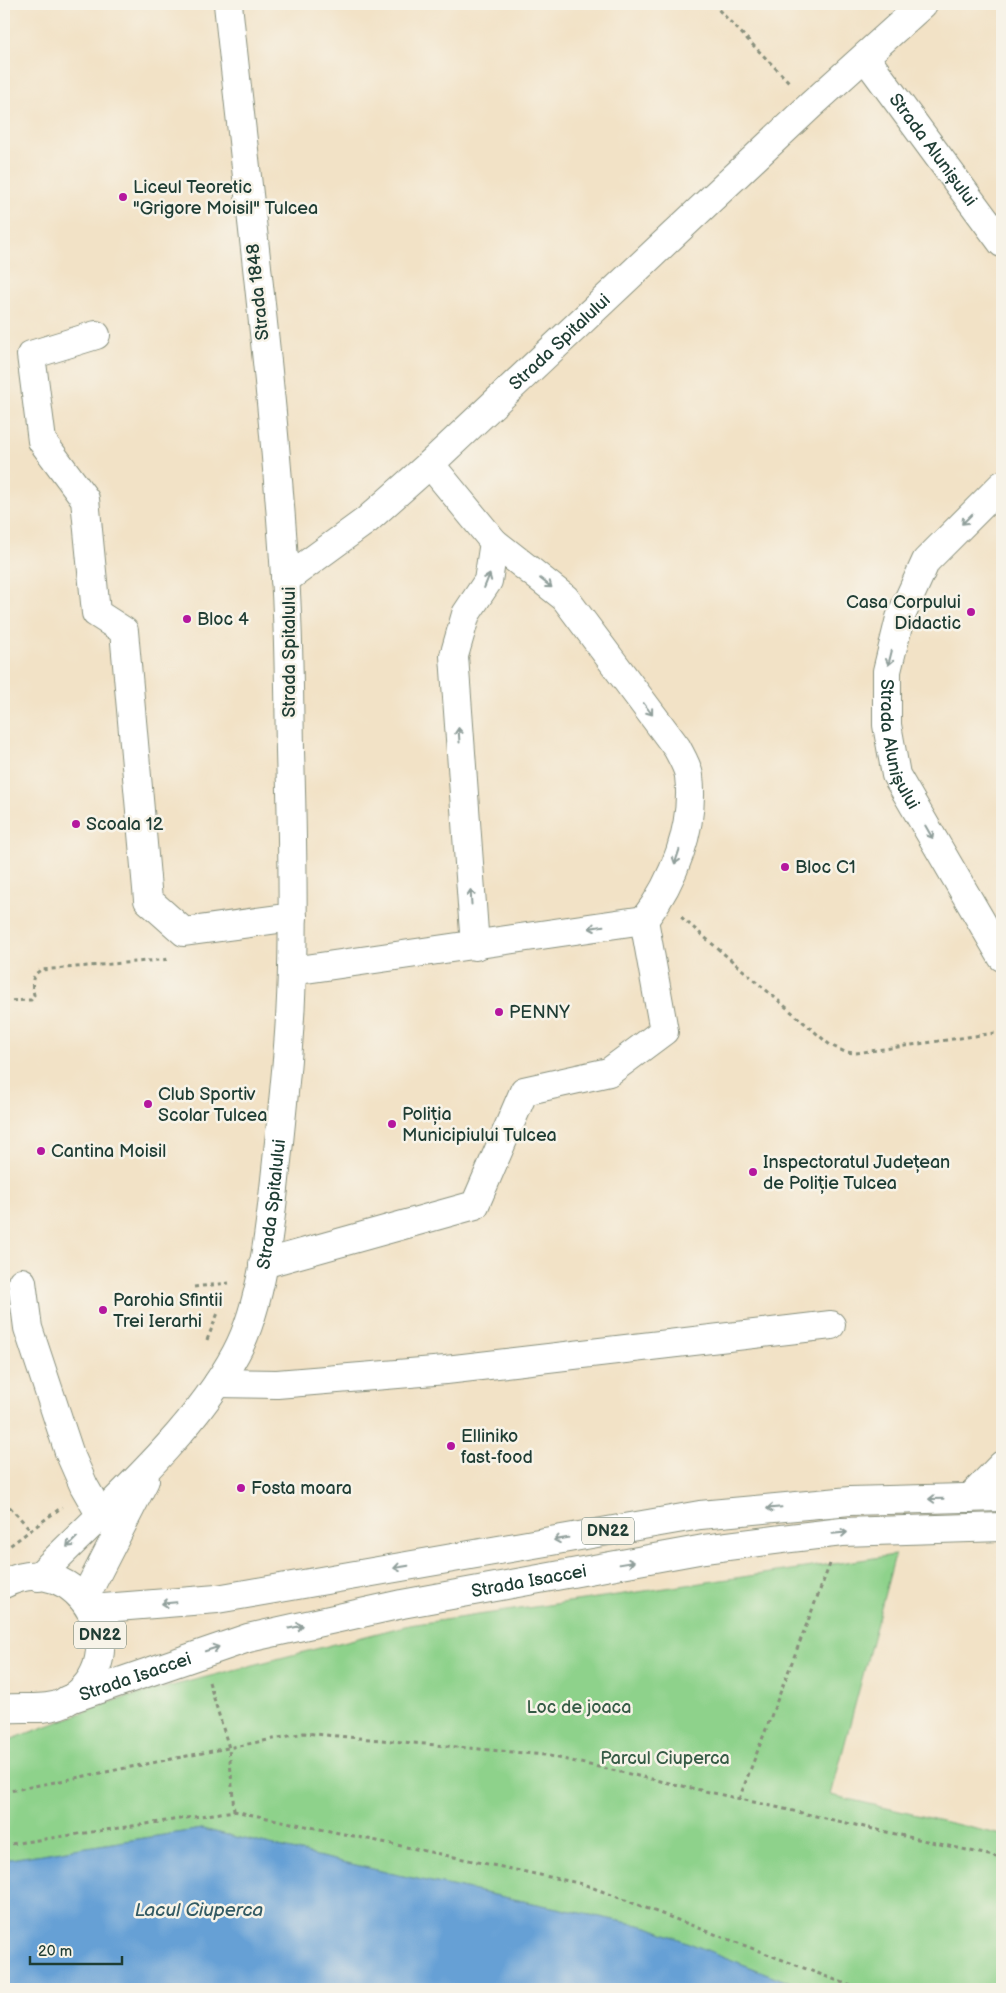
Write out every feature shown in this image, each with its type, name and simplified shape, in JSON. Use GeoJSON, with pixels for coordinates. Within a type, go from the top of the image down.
{"type":"FeatureCollection","features":[{"type":"Feature","properties":{"kind":"main road","name":"Strada 1848"},"geometry":{"type":"LineString","coordinates":[[228,4],[277,466],[286,580]]}},
{"type":"Feature","properties":{"kind":"main road","name":"Strada Spitalului"},"geometry":{"type":"LineString","coordinates":[[38,1577],[156,1459],[218,1383],[238,1351],[251,1317],[263,1264],[272,1205],[287,1065],[292,971],[293,917],[286,580],[367,520],[430,464],[811,105],[923,4]]}},
{"type":"Feature","properties":{"kind":"main road","name":"Strada Alunișului"},"geometry":{"type":"LineString","coordinates":[[865,56],[1002,243]]}},
{"type":"Feature","properties":{"kind":"main road"},"geometry":{"type":"LineString","coordinates":[[96,335],[31,355],[42,441],[85,498],[96,613],[124,631],[148,900],[184,932],[293,917]]}},
{"type":"Feature","properties":{"kind":"main road"},"geometry":{"type":"LineString","coordinates":[[263,1264],[475,1205],[524,1091],[609,1072],[664,1031],[652,909],[676,862],[688,821],[689,775],[677,748],[565,598],[494,542],[430,464]]}},
{"type":"Feature","properties":{"kind":"main road","name":"Strada Alunișului"},"geometry":{"type":"LineString","coordinates":[[1002,485],[926,561],[900,618],[887,671],[887,716],[896,775],[1002,957]]}},
{"type":"Feature","properties":{"kind":"main road"},"geometry":{"type":"LineString","coordinates":[[475,946],[454,656],[466,614],[488,581],[494,542]]}},
{"type":"Feature","properties":{"kind":"main road"},"geometry":{"type":"LineString","coordinates":[[292,971],[475,946],[652,909]]}},
{"type":"Feature","properties":{"kind":"main road"},"geometry":{"type":"LineString","coordinates":[[22,1282],[28,1328],[69,1452],[84,1486],[100,1514]]}},
{"type":"Feature","properties":{"kind":"main road"},"geometry":{"type":"LineString","coordinates":[[218,1383],[277,1384],[446,1370],[831,1325]]}},
{"type":"Feature","properties":{"kind":"main road","name":"Strada Spitalului"},"geometry":{"type":"LineString","coordinates":[[88,1604],[156,1459]]}},
{"type":"Feature","properties":{"kind":"main road"},"geometry":{"type":"LineString","coordinates":[[970,1498],[1002,1465]]}},
{"type":"Feature","properties":{"kind":"main road","name":"Strada Isaccei"},"geometry":{"type":"LineString","coordinates":[[67,1700],[84,1687],[95,1670],[100,1650],[99,1629],[88,1604],[218,1599],[700,1515],[850,1501],[1002,1497]]}},
{"type":"Feature","properties":{"kind":"main road","name":"Strada Isaccei"},"geometry":{"type":"LineString","coordinates":[[9,1706],[35,1709],[52,1706],[248,1638],[412,1603],[704,1549],[842,1532],[1002,1527]]}},
{"type":"Feature","properties":{"kind":"main road","name":"DN22"},"geometry":{"type":"LineString","coordinates":[[4,1584],[23,1578],[38,1577],[55,1580],[71,1588],[88,1604]]}},
{"type":"Feature","properties":{"kind":"path"},"geometry":{"type":"LineString","coordinates":[[713,4],[811,105]]}},
{"type":"Feature","properties":{"kind":"path"},"geometry":{"type":"LineString","coordinates":[[652,909],[830,1045],[845,1052],[856,1053],[1002,1032]]}},
{"type":"Feature","properties":{"kind":"path"},"geometry":{"type":"LineString","coordinates":[[4,1001],[31,1000],[34,995],[32,981],[36,973],[41,970],[180,958],[185,955],[184,932]]}},
{"type":"Feature","properties":{"kind":"path"},"geometry":{"type":"LineString","coordinates":[[194,1287],[230,1285],[232,1274]]}},
{"type":"Feature","properties":{"kind":"path"},"geometry":{"type":"LineString","coordinates":[[203,1349],[222,1305]]}},
{"type":"Feature","properties":{"kind":"path"},"geometry":{"type":"LineString","coordinates":[[4,1550],[66,1504],[84,1486]]}},
{"type":"Feature","properties":{"kind":"path"},"geometry":{"type":"LineString","coordinates":[[4,1501],[31,1530]]}},
{"type":"Feature","properties":{"kind":"path"},"geometry":{"type":"LineString","coordinates":[[739,1799],[842,1532]]}},
{"type":"Feature","properties":{"kind":"path"},"geometry":{"type":"LineString","coordinates":[[201,1653],[229,1748],[234,1811]]}},
{"type":"Feature","properties":{"kind":"path"},"geometry":{"type":"LineString","coordinates":[[4,1792],[304,1733],[545,1755],[1002,1858]]}},
{"type":"Feature","properties":{"kind":"path"},"geometry":{"type":"LineString","coordinates":[[4,1845],[234,1811],[583,1884],[859,1989]]}},
{"type":"Feature","properties":{"kind":"green space","name":"Parcul Ciuperca"},"geometry":{"type":"Polygon","coordinates":[[[895,1555],[831,1795],[1002,1835],[1002,1989],[806,1989],[648,1927],[398,1875],[202,1829],[4,1860],[4,1742],[117,1700],[409,1625],[895,1555]]]}},
{"type":"Feature","properties":{"kind":"water","name":"Lacul Ciuperca"},"geometry":{"type":"Polygon","coordinates":[[[202,1829],[398,1875],[648,1927],[806,1989],[4,1989],[4,1860],[202,1829]]]}},
{"type":"Feature","properties":{"kind":"place","name":"Liceul Teoretic \"Grigore Moisil\" Tulcea"},"geometry":{"type":"Point","coordinates":[123,197]}},
{"type":"Feature","properties":{"kind":"place","name":"Casa Corpului Didactic"},"geometry":{"type":"Point","coordinates":[971,612]}},
{"type":"Feature","properties":{"kind":"place","name":"Bloc 4"},"geometry":{"type":"Point","coordinates":[187,619]}},
{"type":"Feature","properties":{"kind":"place","name":"Scoala 12"},"geometry":{"type":"Point","coordinates":[76,824]}},
{"type":"Feature","properties":{"kind":"place","name":"Bloc C1"},"geometry":{"type":"Point","coordinates":[785,867]}},
{"type":"Feature","properties":{"kind":"place","name":"PENNY"},"geometry":{"type":"Point","coordinates":[499,1012]}},
{"type":"Feature","properties":{"kind":"place","name":"Club Sportiv Scolar Tulcea"},"geometry":{"type":"Point","coordinates":[148,1104]}},
{"type":"Feature","properties":{"kind":"place","name":"Poliția Municipiului Tulcea"},"geometry":{"type":"Point","coordinates":[392,1124]}},
{"type":"Feature","properties":{"kind":"place","name":"Cantina Moisil"},"geometry":{"type":"Point","coordinates":[41,1151]}},
{"type":"Feature","properties":{"kind":"place","name":"Inspectoratul Județean de Poliție Tulcea"},"geometry":{"type":"Point","coordinates":[753,1172]}},
{"type":"Feature","properties":{"kind":"place","name":"Parohia Sfintii Trei Ierarhi"},"geometry":{"type":"Point","coordinates":[103,1310]}},
{"type":"Feature","properties":{"kind":"place","name":"Elliniko fast-food"},"geometry":{"type":"Point","coordinates":[451,1446]}},
{"type":"Feature","properties":{"kind":"place","name":"Fosta moara"},"geometry":{"type":"Point","coordinates":[241,1488]}},
{"type":"Feature","properties":{"kind":"park label","name":"Loc de joaca"},"geometry":{"type":"Point","coordinates":[579,1707]}}]}
